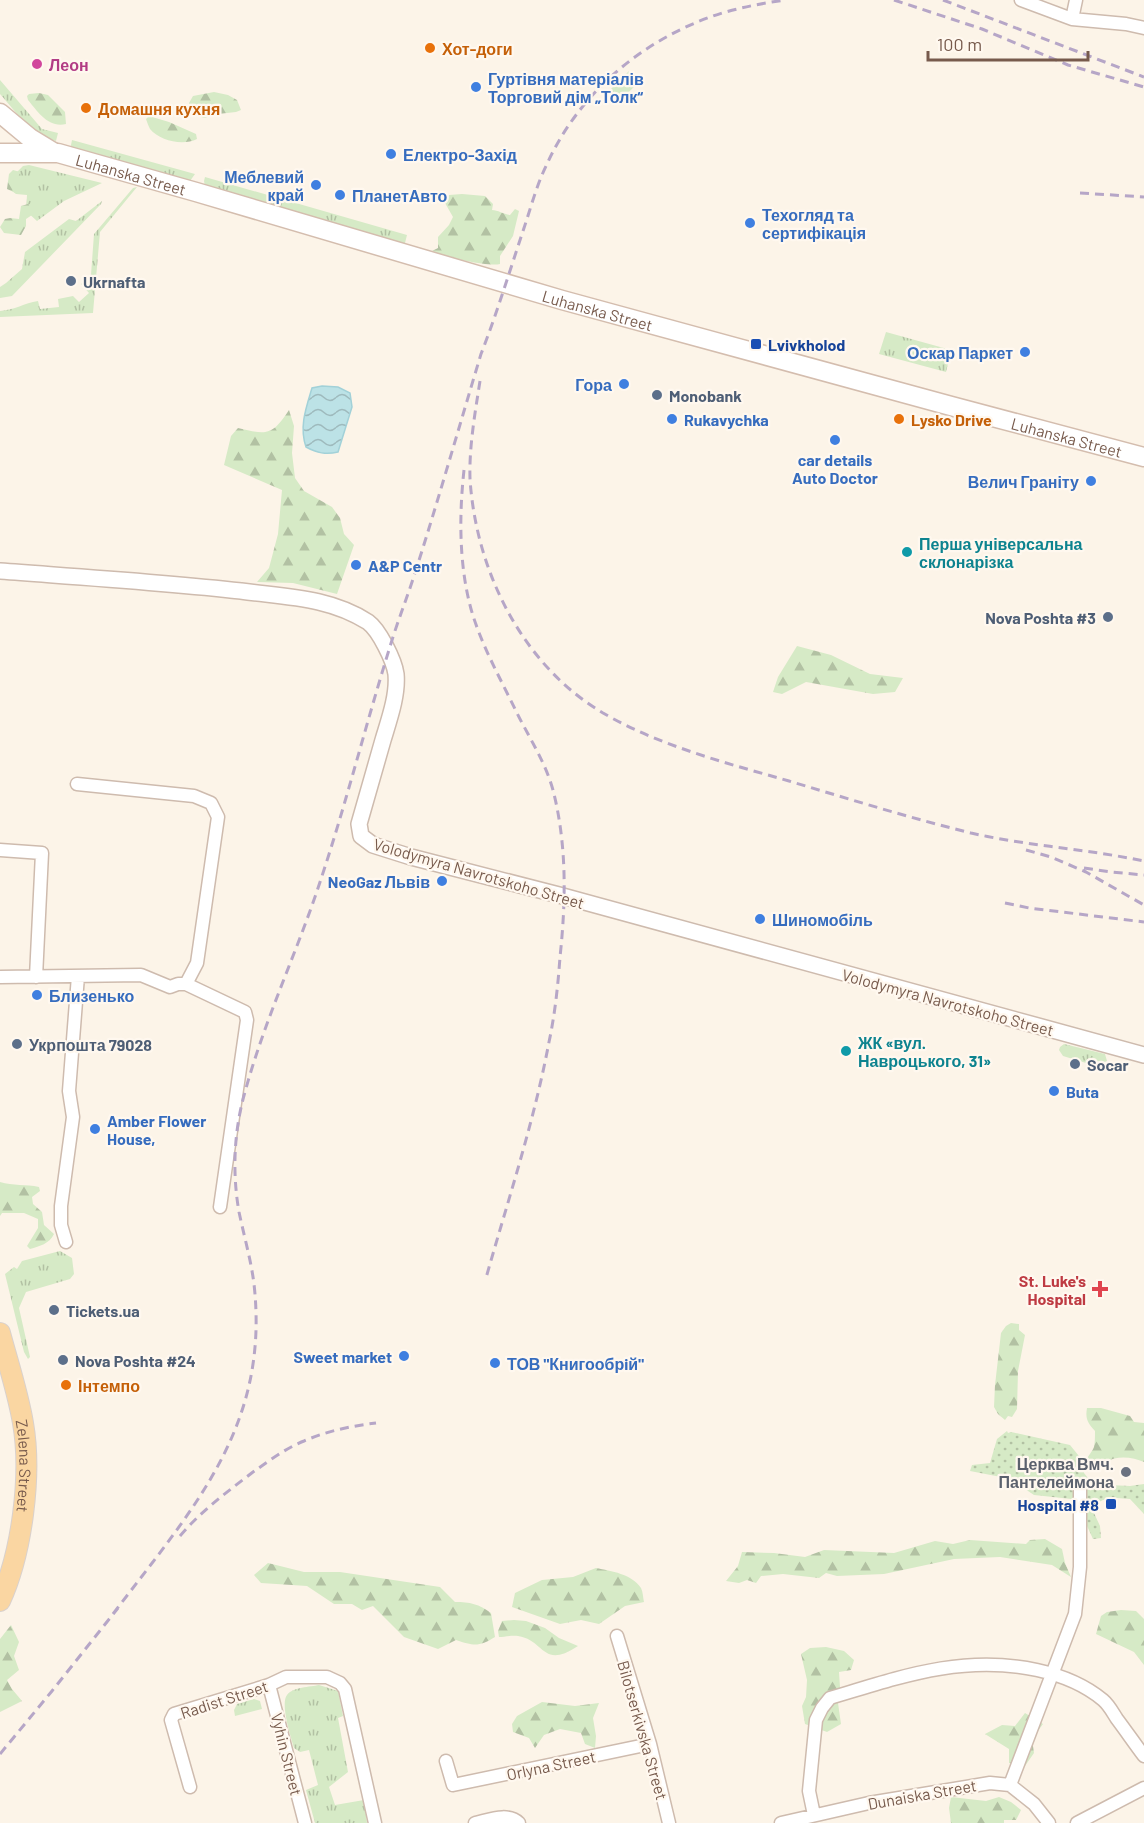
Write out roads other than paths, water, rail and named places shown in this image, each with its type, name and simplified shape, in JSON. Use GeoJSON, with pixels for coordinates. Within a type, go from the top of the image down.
{"type":"FeatureCollection","features":[{"type":"Feature","properties":{"kind":"main road","name":"Luhanska Street"},"geometry":{"type":"LineString","coordinates":[[0,113],[30,138],[54,153]]}},
{"type":"Feature","properties":{"kind":"main road","name":"Luhanska Street"},"geometry":{"type":"LineString","coordinates":[[0,153],[54,153],[196,192],[562,300],[1144,456]]}},
{"type":"Feature","properties":{"kind":"main road","name":"Zelena Street"},"geometry":{"type":"LineString","coordinates":[[0,1333],[21,1412],[26,1454],[20,1540],[0,1601]]}},
{"type":"Feature","properties":{"kind":"street"},"geometry":{"type":"LineString","coordinates":[[1021,0],[1072,19],[1144,28]]}},
{"type":"Feature","properties":{"kind":"street"},"geometry":{"type":"LineString","coordinates":[[1072,19],[1076,0]]}},
{"type":"Feature","properties":{"kind":"street","name":"Volodymyra Navrotskoho Street"},"geometry":{"type":"LineString","coordinates":[[0,571],[206,587],[322,601],[370,624],[377,632],[393,663],[396,680],[389,719],[359,824],[362,836],[373,845],[1144,1055]]}},
{"type":"Feature","properties":{"kind":"street"},"geometry":{"type":"LineString","coordinates":[[77,784],[194,796],[211,803],[218,817],[197,963],[186,984]]}},
{"type":"Feature","properties":{"kind":"street"},"geometry":{"type":"LineString","coordinates":[[0,850],[42,853],[36,977]]}},
{"type":"Feature","properties":{"kind":"street"},"geometry":{"type":"LineString","coordinates":[[0,977],[141,975],[171,987],[186,984],[245,1012],[247,1020],[220,1207]]}},
{"type":"Feature","properties":{"kind":"street"},"geometry":{"type":"LineString","coordinates":[[66,1242],[61,1225],[61,1206],[73,1118],[69,1091],[78,976]]}},
{"type":"Feature","properties":{"kind":"street"},"geometry":{"type":"LineString","coordinates":[[1049,1823],[1034,1804],[1010,1785],[1075,1614],[1080,1567],[1080,1487]]}},
{"type":"Feature","properties":{"kind":"street","name":"Bilotserkivska Street"},"geometry":{"type":"LineString","coordinates":[[617,1636],[650,1744],[669,1823]]}},
{"type":"Feature","properties":{"kind":"street"},"geometry":{"type":"LineString","coordinates":[[814,1815],[808,1791],[816,1719],[830,1698],[908,1674],[948,1666],[1002,1664],[1053,1673],[1080,1685],[1105,1701],[1144,1756]]}},
{"type":"Feature","properties":{"kind":"street","name":"Radist Street"},"geometry":{"type":"LineString","coordinates":[[190,1787],[171,1720],[174,1714],[269,1685],[286,1677],[327,1677],[334,1679],[345,1689],[375,1823]]}},
{"type":"Feature","properties":{"kind":"street","name":"Vyhin Street"},"geometry":{"type":"LineString","coordinates":[[269,1685],[305,1823]]}},
{"type":"Feature","properties":{"kind":"street","name":"Orlyna Street"},"geometry":{"type":"LineString","coordinates":[[446,1761],[453,1785],[650,1744]]}},
{"type":"Feature","properties":{"kind":"street","name":"Dunaiska Street"},"geometry":{"type":"LineString","coordinates":[[781,1823],[868,1803],[938,1791],[990,1783],[1010,1785]]}},
{"type":"Feature","properties":{"kind":"street"},"geometry":{"type":"LineString","coordinates":[[1077,1823],[1144,1788]]}},
{"type":"Feature","properties":{"kind":"street"},"geometry":{"type":"LineString","coordinates":[[475,1823],[507,1817],[519,1823]]}},
{"type":"Feature","properties":{"kind":"water"},"geometry":{"type":"Polygon","coordinates":[[[338,387],[350,393],[352,407],[338,452],[314,451],[306,447],[304,440],[304,418],[312,388],[338,387]]]}},
{"type":"Feature","properties":{"kind":"railway"},"geometry":{"type":"LineString","coordinates":[[113,1614],[197,1501],[238,1423],[250,1381],[256,1335],[254,1284],[235,1182],[236,1136],[241,1106],[262,1037],[322,876],[481,354],[543,172],[561,138],[578,113],[597,90],[642,52],[694,23],[722,13],[785,0]]}},
{"type":"Feature","properties":{"kind":"railway"},"geometry":{"type":"LineString","coordinates":[[894,0],[982,29],[1068,65],[1144,87]]}},
{"type":"Feature","properties":{"kind":"railway"},"geometry":{"type":"LineString","coordinates":[[943,0],[1144,77]]}},
{"type":"Feature","properties":{"kind":"railway"},"geometry":{"type":"LineString","coordinates":[[1080,193],[1144,197]]}},
{"type":"Feature","properties":{"kind":"railway"},"geometry":{"type":"LineString","coordinates":[[480,381],[471,442],[470,479],[474,514],[482,548],[493,581],[508,612],[527,642],[549,669],[574,693],[625,725],[694,753],[902,815],[971,833],[1144,861]]}},
{"type":"Feature","properties":{"kind":"railway"},"geometry":{"type":"LineString","coordinates":[[464,470],[461,540],[464,575],[471,609],[491,660],[550,779],[561,831],[564,873],[562,936],[551,1031],[528,1131],[486,1278]]}},
{"type":"Feature","properties":{"kind":"railway"},"geometry":{"type":"LineString","coordinates":[[1026,850],[1051,857],[1086,872],[1144,905]]}},
{"type":"Feature","properties":{"kind":"railway"},"geometry":{"type":"LineString","coordinates":[[1084,868],[1144,875]]}},
{"type":"Feature","properties":{"kind":"railway"},"geometry":{"type":"LineString","coordinates":[[1005,903],[1144,922]]}},
{"type":"Feature","properties":{"kind":"railway"},"geometry":{"type":"LineString","coordinates":[[180,1536],[224,1494],[284,1451],[321,1434],[376,1423]]}},
{"type":"Feature","properties":{"kind":"railway"},"geometry":{"type":"LineString","coordinates":[[0,1754],[118,1608]]}},
{"type":"Feature","properties":{"kind":"place","name":"Хот-доги"},"geometry":{"type":"Point","coordinates":[430,48]}},
{"type":"Feature","properties":{"kind":"place","name":"Леон"},"geometry":{"type":"Point","coordinates":[37,64]}},
{"type":"Feature","properties":{"kind":"place","name":"Гуртівня матеріалів Торговий дім „Толк“"},"geometry":{"type":"Point","coordinates":[476,87]}},
{"type":"Feature","properties":{"kind":"place","name":"Домашня кухня"},"geometry":{"type":"Point","coordinates":[86,108]}},
{"type":"Feature","properties":{"kind":"place","name":"Електро-Захід"},"geometry":{"type":"Point","coordinates":[391,154]}},
{"type":"Feature","properties":{"kind":"place","name":"Меблевий край"},"geometry":{"type":"Point","coordinates":[316,185]}},
{"type":"Feature","properties":{"kind":"place","name":"ПланетАвто"},"geometry":{"type":"Point","coordinates":[340,195]}},
{"type":"Feature","properties":{"kind":"place","name":"Техогляд та сертифікація"},"geometry":{"type":"Point","coordinates":[750,223]}},
{"type":"Feature","properties":{"kind":"place","name":"Ukrnafta"},"geometry":{"type":"Point","coordinates":[71,281]}},
{"type":"Feature","properties":{"kind":"place","name":"Lvivkholod"},"geometry":{"type":"Point","coordinates":[756,344]}},
{"type":"Feature","properties":{"kind":"place","name":"Оскар Паркет"},"geometry":{"type":"Point","coordinates":[1025,352]}},
{"type":"Feature","properties":{"kind":"place","name":"Гора"},"geometry":{"type":"Point","coordinates":[624,384]}},
{"type":"Feature","properties":{"kind":"place","name":"Monobank"},"geometry":{"type":"Point","coordinates":[657,395]}},
{"type":"Feature","properties":{"kind":"place","name":"Rukavychka"},"geometry":{"type":"Point","coordinates":[672,419]}},
{"type":"Feature","properties":{"kind":"place","name":"Lysko Drive"},"geometry":{"type":"Point","coordinates":[899,419]}},
{"type":"Feature","properties":{"kind":"place","name":"car details Auto Doctor"},"geometry":{"type":"Point","coordinates":[835,440]}},
{"type":"Feature","properties":{"kind":"place","name":"Велич Граніту"},"geometry":{"type":"Point","coordinates":[1091,481]}},
{"type":"Feature","properties":{"kind":"place","name":"Перша універсальна склонарізка"},"geometry":{"type":"Point","coordinates":[907,552]}},
{"type":"Feature","properties":{"kind":"place","name":"A&P Centr"},"geometry":{"type":"Point","coordinates":[356,565]}},
{"type":"Feature","properties":{"kind":"place","name":"Nova Poshta #3"},"geometry":{"type":"Point","coordinates":[1108,617]}},
{"type":"Feature","properties":{"kind":"place","name":"NeoGaz Львів"},"geometry":{"type":"Point","coordinates":[442,881]}},
{"type":"Feature","properties":{"kind":"place","name":"Шиномобіль"},"geometry":{"type":"Point","coordinates":[760,919]}},
{"type":"Feature","properties":{"kind":"place","name":"Близенько"},"geometry":{"type":"Point","coordinates":[37,995]}},
{"type":"Feature","properties":{"kind":"place","name":"Укрпошта 79028"},"geometry":{"type":"Point","coordinates":[17,1044]}},
{"type":"Feature","properties":{"kind":"place","name":"ЖК «вул. Навроцького, 31»"},"geometry":{"type":"Point","coordinates":[846,1051]}},
{"type":"Feature","properties":{"kind":"place","name":"Socar"},"geometry":{"type":"Point","coordinates":[1075,1064]}},
{"type":"Feature","properties":{"kind":"place","name":"Buta"},"geometry":{"type":"Point","coordinates":[1054,1091]}},
{"type":"Feature","properties":{"kind":"place","name":"Amber Flower House,"},"geometry":{"type":"Point","coordinates":[95,1129]}},
{"type":"Feature","properties":{"kind":"place","name":"St. Luke's Hospital"},"geometry":{"type":"Point","coordinates":[1100,1289]}},
{"type":"Feature","properties":{"kind":"place","name":"Tickets.ua"},"geometry":{"type":"Point","coordinates":[54,1310]}},
{"type":"Feature","properties":{"kind":"place","name":"Sweet market"},"geometry":{"type":"Point","coordinates":[404,1356]}},
{"type":"Feature","properties":{"kind":"place","name":"Nova Poshta #24"},"geometry":{"type":"Point","coordinates":[63,1360]}},
{"type":"Feature","properties":{"kind":"place","name":"ТОВ \"Книгообрiй\""},"geometry":{"type":"Point","coordinates":[495,1363]}},
{"type":"Feature","properties":{"kind":"place","name":"Інтемпо"},"geometry":{"type":"Point","coordinates":[66,1385]}},
{"type":"Feature","properties":{"kind":"place","name":"Церква Вмч. Пантелеймона"},"geometry":{"type":"Point","coordinates":[1126,1472]}},
{"type":"Feature","properties":{"kind":"place","name":"Hospital #8"},"geometry":{"type":"Point","coordinates":[1111,1504]}}]}
